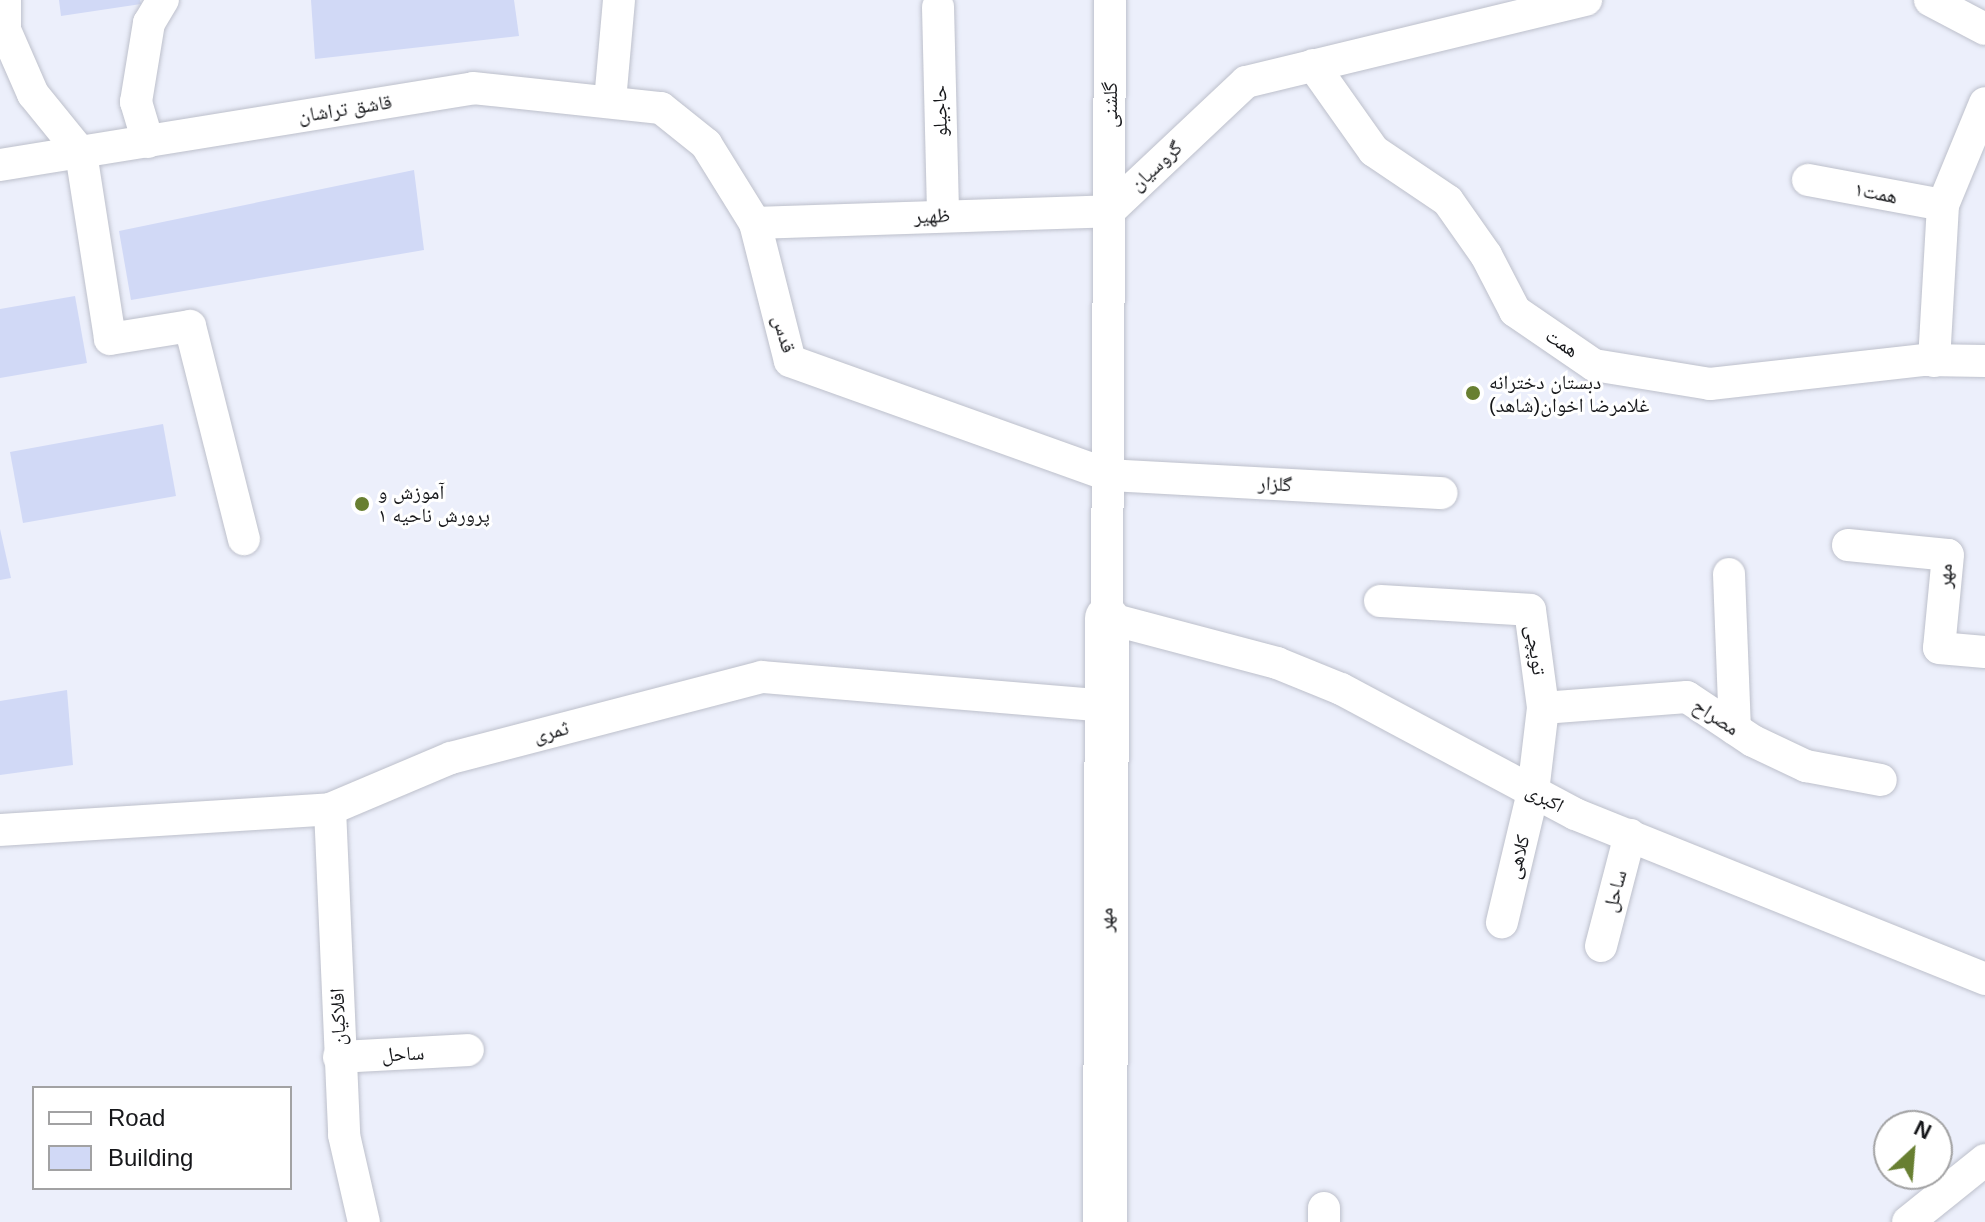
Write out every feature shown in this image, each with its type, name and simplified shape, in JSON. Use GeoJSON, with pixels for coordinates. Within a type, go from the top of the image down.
{"type":"FeatureCollection","features":[{"type":"Feature","properties":{"kind":"street"},"geometry":{"type":"LineString","coordinates":[[5,0],[5,30],[33,94],[81,153],[110,339],[190,326],[244,539]]}},
{"type":"Feature","properties":{"kind":"street"},"geometry":{"type":"LineString","coordinates":[[148,142],[136,102],[149,23],[163,0]]}},
{"type":"Feature","properties":{"kind":"street"},"geometry":{"type":"LineString","coordinates":[[610,101],[619,0]]}},
{"type":"Feature","properties":{"kind":"street","name":"گلشنی"},"geometry":{"type":"LineString","coordinates":[[1109,211],[1110,0]]}},
{"type":"Feature","properties":{"kind":"street","name":"گروسیان"},"geometry":{"type":"LineString","coordinates":[[1109,211],[1246,82],[1313,65],[1456,15],[1586,0]]}},
{"type":"Feature","properties":{"kind":"street"},"geometry":{"type":"LineString","coordinates":[[1930,0],[1985,29]]}},
{"type":"Feature","properties":{"kind":"street","name":"حاجیلو"},"geometry":{"type":"LineString","coordinates":[[938,7],[943,216]]}},
{"type":"Feature","properties":{"kind":"street","name":"همت"},"geometry":{"type":"LineString","coordinates":[[1313,65],[1374,151],[1448,201],[1486,255],[1515,311],[1594,365],[1710,384],[1934,361],[1985,361]]}},
{"type":"Feature","properties":{"kind":"street","name":"قاشق تراشان"},"geometry":{"type":"LineString","coordinates":[[0,165],[473,88],[610,101]]}},
{"type":"Feature","properties":{"kind":"street","name":"قدس"},"geometry":{"type":"LineString","coordinates":[[610,101],[661,108],[706,144],[755,223],[790,361],[1108,475]]}},
{"type":"Feature","properties":{"kind":"street"},"geometry":{"type":"LineString","coordinates":[[1934,361],[1943,205],[1985,103]]}},
{"type":"Feature","properties":{"kind":"street","name":"همت۱"},"geometry":{"type":"LineString","coordinates":[[1808,180],[1943,205]]}},
{"type":"Feature","properties":{"kind":"street"},"geometry":{"type":"LineString","coordinates":[[1107,618],[1109,211]]}},
{"type":"Feature","properties":{"kind":"street","name":"ظهیر"},"geometry":{"type":"LineString","coordinates":[[755,223],[1109,211]]}},
{"type":"Feature","properties":{"kind":"street","name":"گلزار"},"geometry":{"type":"LineString","coordinates":[[1108,475],[1442,493]]}},
{"type":"Feature","properties":{"kind":"street","name":"مهر"},"geometry":{"type":"LineString","coordinates":[[1848,545],[1948,555],[1939,648],[1985,652]]}},
{"type":"Feature","properties":{"kind":"street"},"geometry":{"type":"LineString","coordinates":[[1729,574],[1735,729]]}},
{"type":"Feature","properties":{"kind":"street","name":"توپچی"},"geometry":{"type":"LineString","coordinates":[[1380,601],[1530,610],[1543,708],[1533,792]]}},
{"type":"Feature","properties":{"kind":"street","name":"مهر"},"geometry":{"type":"LineString","coordinates":[[1105,1222],[1107,618]]}},
{"type":"Feature","properties":{"kind":"street","name":"اکبری"},"geometry":{"type":"LineString","coordinates":[[1107,618],[1277,663],[1341,689],[1533,792],[1630,835],[1985,979]]}},
{"type":"Feature","properties":{"kind":"street","name":"ثمری"},"geometry":{"type":"LineString","coordinates":[[0,830],[330,809],[451,758],[762,677],[1107,706]]}},
{"type":"Feature","properties":{"kind":"street","name":"مصراح"},"geometry":{"type":"LineString","coordinates":[[1543,708],[1687,697],[1735,729],[1806,766],[1881,780]]}},
{"type":"Feature","properties":{"kind":"street","name":"کلاهی"},"geometry":{"type":"LineString","coordinates":[[1502,922],[1533,792]]}},
{"type":"Feature","properties":{"kind":"street","name":"افلاکیان"},"geometry":{"type":"LineString","coordinates":[[330,809],[344,1135],[364,1222]]}},
{"type":"Feature","properties":{"kind":"street","name":"ساحل"},"geometry":{"type":"LineString","coordinates":[[1601,946],[1630,835]]}},
{"type":"Feature","properties":{"kind":"street","name":"ساحل"},"geometry":{"type":"LineString","coordinates":[[339,1057],[468,1050]]}},
{"type":"Feature","properties":{"kind":"street"},"geometry":{"type":"LineString","coordinates":[[1908,1222],[1985,1160]]}},
{"type":"Feature","properties":{"kind":"building"},"geometry":{"type":"Polygon","coordinates":[[[59,0],[140,0],[141,4],[61,16],[59,0]]]}},
{"type":"Feature","properties":{"kind":"building"},"geometry":{"type":"Polygon","coordinates":[[[311,0],[514,0],[519,36],[315,59],[311,0]]]}},
{"type":"Feature","properties":{"kind":"building"},"geometry":{"type":"Polygon","coordinates":[[[414,170],[424,250],[131,300],[119,231],[414,170]]]}},
{"type":"Feature","properties":{"kind":"building"},"geometry":{"type":"Polygon","coordinates":[[[75,296],[87,363],[0,378],[0,309],[75,296]]]}},
{"type":"Feature","properties":{"kind":"building"},"geometry":{"type":"Polygon","coordinates":[[[163,424],[176,496],[23,523],[10,452],[163,424]]]}},
{"type":"Feature","properties":{"kind":"building"},"geometry":{"type":"Polygon","coordinates":[[[0,529],[11,578],[0,580],[0,529]]]}},
{"type":"Feature","properties":{"kind":"building"},"geometry":{"type":"Polygon","coordinates":[[[67,690],[73,765],[0,775],[0,701],[67,690]]]}},
{"type":"Feature","properties":{"kind":"place","name":"دبستان دخترانه غلامرضا اخوان(شاهد)"},"geometry":{"type":"Point","coordinates":[1473,393]}},
{"type":"Feature","properties":{"kind":"place","name":"آموزش و پرورش ناحیه ۱"},"geometry":{"type":"Point","coordinates":[362,504]}}]}
